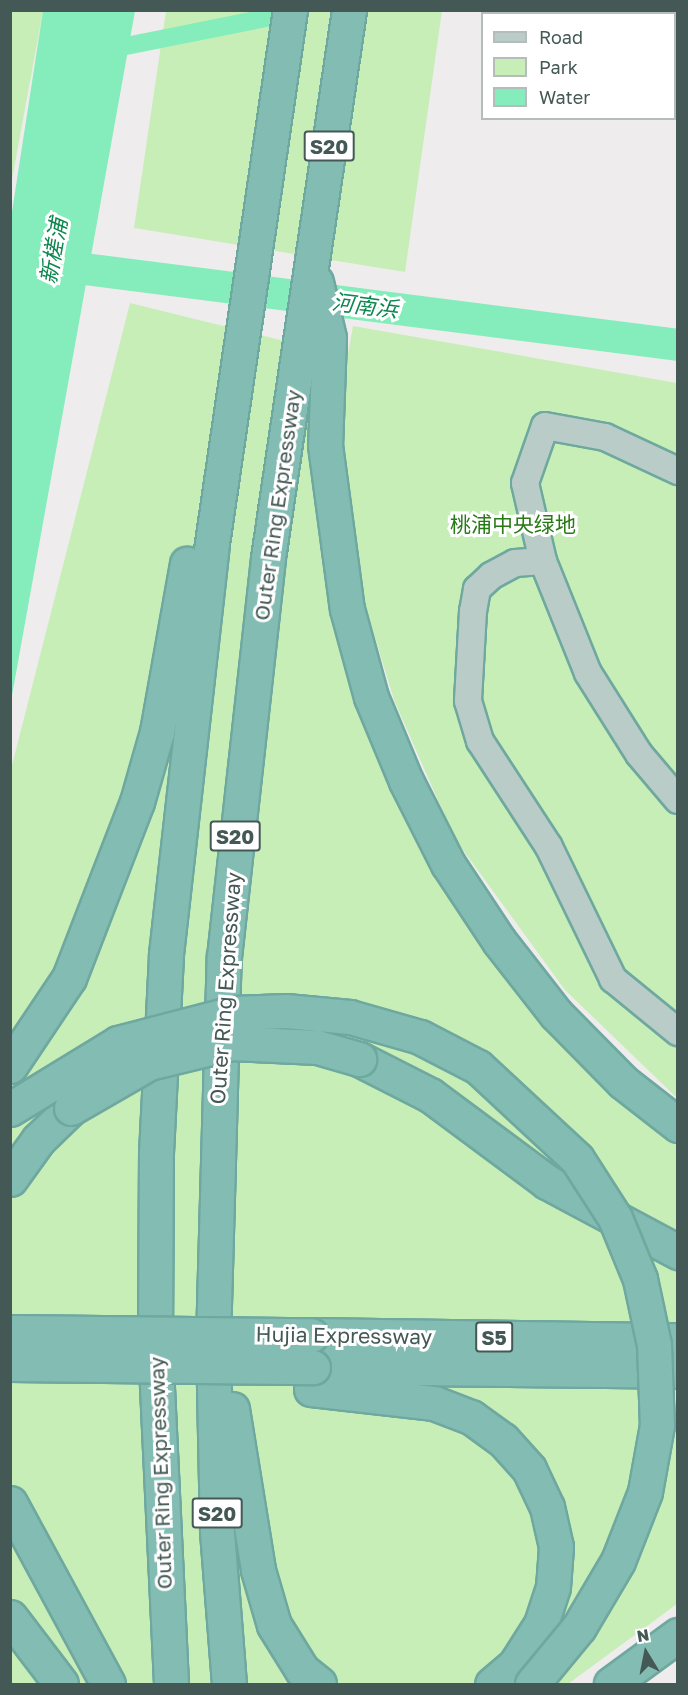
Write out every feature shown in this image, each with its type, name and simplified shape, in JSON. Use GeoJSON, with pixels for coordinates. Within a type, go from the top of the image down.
{"type":"FeatureCollection","features":[{"type":"Feature","properties":{"kind":"highway","name":"S20"},"geometry":{"type":"LineString","coordinates":[[316,336],[312,265],[347,19]]}},
{"type":"Feature","properties":{"kind":"highway","name":"S20"},"geometry":{"type":"LineString","coordinates":[[234,325],[244,256],[255,146],[273,121],[288,25]]}},
{"type":"Feature","properties":{"kind":"highway"},"geometry":{"type":"LineString","coordinates":[[10,1066],[69,978],[137,802],[173,656],[234,325]]}},
{"type":"Feature","properties":{"kind":"highway","name":"Outer Ring Expressway"},"geometry":{"type":"LineString","coordinates":[[171,1684],[155,1343],[158,1106],[182,773],[234,325]]}},
{"type":"Feature","properties":{"kind":"highway"},"geometry":{"type":"LineString","coordinates":[[316,336],[331,520],[347,609],[371,697],[406,781],[448,864],[506,950],[556,1014],[623,1082],[678,1125]]}},
{"type":"Feature","properties":{"kind":"highway","name":"Outer Ring Expressway"},"geometry":{"type":"LineString","coordinates":[[229,1684],[217,1531],[213,1341],[224,957],[265,582],[316,336]]}},
{"type":"Feature","properties":{"kind":"highway"},"geometry":{"type":"LineString","coordinates":[[10,1109],[118,1043],[172,1025],[233,1013],[297,1012],[350,1017],[420,1037],[478,1067],[578,1159],[615,1218],[640,1279],[654,1345],[657,1425],[645,1492],[618,1561],[579,1627],[532,1684]]}},
{"type":"Feature","properties":{"kind":"highway"},"geometry":{"type":"LineString","coordinates":[[10,1179],[38,1140],[71,1108],[149,1063],[231,1043],[317,1047],[359,1059],[430,1095],[547,1182],[678,1252]]}},
{"type":"Feature","properties":{"kind":"highway","name":"Hujia Expressway"},"geometry":{"type":"LineString","coordinates":[[10,1332],[678,1340]]}},
{"type":"Feature","properties":{"kind":"highway"},"geometry":{"type":"LineString","coordinates":[[213,1341],[228,1380],[258,1570],[274,1625],[302,1670],[319,1684]]}},
{"type":"Feature","properties":{"kind":"highway"},"geometry":{"type":"LineString","coordinates":[[10,1366],[312,1378],[435,1402],[471,1417],[503,1440],[529,1469],[547,1507],[556,1546],[553,1587],[541,1624],[515,1665],[492,1684]]}},
{"type":"Feature","properties":{"kind":"highway","name":"Hujia Expressway"},"geometry":{"type":"LineString","coordinates":[[312,1378],[678,1371]]}},
{"type":"Feature","properties":{"kind":"highway"},"geometry":{"type":"LineString","coordinates":[[10,1503],[108,1684]]}},
{"type":"Feature","properties":{"kind":"highway"},"geometry":{"type":"LineString","coordinates":[[10,1617],[52,1672]]}},
{"type":"Feature","properties":{"kind":"highway"},"geometry":{"type":"LineString","coordinates":[[611,1684],[678,1635]]}},
{"type":"Feature","properties":{"kind":"street"},"geometry":{"type":"LineString","coordinates":[[678,471],[605,437],[545,426],[525,483],[543,561],[588,673],[639,754],[678,800]]}},
{"type":"Feature","properties":{"kind":"street"},"geometry":{"type":"LineString","coordinates":[[543,561],[514,563],[477,589],[468,702],[480,741],[549,847],[613,979],[678,1032]]}},
{"type":"Feature","properties":{"kind":"green space"},"geometry":{"type":"Polygon","coordinates":[[[11,11],[43,11],[11,185],[11,11]]]}},
{"type":"Feature","properties":{"kind":"green space"},"geometry":{"type":"Polygon","coordinates":[[[166,11],[442,11],[405,272],[134,228],[166,11]]]}},
{"type":"Feature","properties":{"kind":"green space"},"geometry":{"type":"Polygon","coordinates":[[[130,303],[309,347],[328,561],[476,929],[568,1053],[677,1143],[677,1604],[568,1684],[11,1684],[11,769],[130,303]]]}},
{"type":"Feature","properties":{"kind":"green space","name":"桃浦中央绿地"},"geometry":{"type":"Polygon","coordinates":[[[353,326],[677,383],[677,1098],[565,990],[455,839],[394,700],[351,559],[340,398],[353,326]]]}},
{"type":"Feature","properties":{"kind":"water","name":"新槎浦"},"geometry":{"type":"Polygon","coordinates":[[[43,11],[135,11],[11,701],[11,218],[43,11]]]}},
{"type":"Feature","properties":{"kind":"waterway"},"geometry":{"type":"LineString","coordinates":[[106,50],[297,12]]}},
{"type":"Feature","properties":{"kind":"waterway","name":"河南浜"},"geometry":{"type":"LineString","coordinates":[[53,265],[678,345]]}}]}
